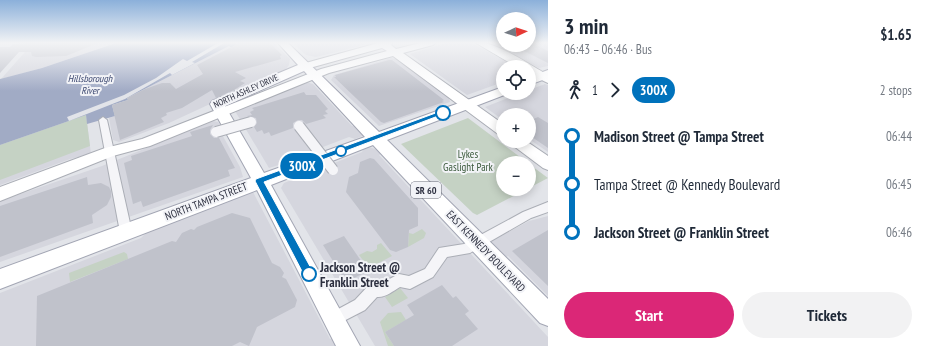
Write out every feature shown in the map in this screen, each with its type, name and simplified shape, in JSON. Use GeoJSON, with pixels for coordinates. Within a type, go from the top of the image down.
{"type":"FeatureCollection","features":[{"type":"Feature","properties":{"kind":"main road","name":"SR 60"},"geometry":{"type":"LineString","coordinates":[[299,59],[310,71]]}},
{"type":"Feature","properties":{"kind":"main road","name":"NORTH ASHLEY DRIVE"},"geometry":{"type":"LineString","coordinates":[[220,108],[342,59]]}},
{"type":"Feature","properties":{"kind":"main road"},"geometry":{"type":"LineString","coordinates":[[310,71],[367,59]]}},
{"type":"Feature","properties":{"kind":"main road"},"geometry":{"type":"LineString","coordinates":[[404,59],[496,126]]}},
{"type":"Feature","properties":{"kind":"main road","name":"EAST KENNEDY BOULEVARD"},"geometry":{"type":"LineString","coordinates":[[310,71],[548,315]]}},
{"type":"Feature","properties":{"kind":"main road"},"geometry":{"type":"LineString","coordinates":[[536,72],[546,77]]}},
{"type":"Feature","properties":{"kind":"main road"},"geometry":{"type":"LineString","coordinates":[[536,79],[546,77]]}},
{"type":"Feature","properties":{"kind":"main road","name":"NORTH TAMPA STREET"},"geometry":{"type":"LineString","coordinates":[[0,279],[496,93]]}},
{"type":"Feature","properties":{"kind":"main road"},"geometry":{"type":"LineString","coordinates":[[0,194],[110,152],[146,143],[220,108],[348,346]]}},
{"type":"Feature","properties":{"kind":"main road"},"geometry":{"type":"LineString","coordinates":[[526,148],[548,164]]}},
{"type":"Feature","properties":{"kind":"street"},"geometry":{"type":"LineString","coordinates":[[103,120],[126,232]]}},
{"type":"Feature","properties":{"kind":"street"},"geometry":{"type":"LineString","coordinates":[[216,132],[250,122]]}},
{"type":"Feature","properties":{"kind":"street"},"geometry":{"type":"LineString","coordinates":[[299,126],[333,170]]}},
{"type":"Feature","properties":{"kind":"street"},"geometry":{"type":"LineString","coordinates":[[334,319],[360,305],[374,290],[381,291],[399,280],[410,283],[429,273],[443,252],[466,249],[527,215],[548,207]]}},
{"type":"Feature","properties":{"kind":"shaded area"},"geometry":{"type":"Polygon","coordinates":[[[19,59],[68,59],[42,68],[1,79],[19,59]]]}},
{"type":"Feature","properties":{"kind":"shaded area"},"geometry":{"type":"Polygon","coordinates":[[[203,59],[290,59],[289,65],[286,69],[169,123],[119,142],[113,140],[109,118],[115,116],[112,105],[128,100],[127,98],[203,59]]]}},
{"type":"Feature","properties":{"kind":"shaded area"},"geometry":{"type":"Polygon","coordinates":[[[387,59],[397,59],[449,98],[450,102],[379,126],[331,80],[334,75],[387,59]]]}},
{"type":"Feature","properties":{"kind":"shaded area"},"geometry":{"type":"Polygon","coordinates":[[[417,59],[502,59],[503,60],[496,60],[496,85],[467,95],[417,59]]]}},
{"type":"Feature","properties":{"kind":"shaded area"},"geometry":{"type":"Polygon","coordinates":[[[522,59],[548,59],[548,66],[539,68],[536,66],[536,60],[522,59]]]}},
{"type":"Feature","properties":{"kind":"shaded area"},"geometry":{"type":"Polygon","coordinates":[[[306,82],[313,84],[352,126],[359,127],[365,135],[355,139],[349,137],[297,157],[289,162],[269,168],[235,111],[306,82]]]}},
{"type":"Feature","properties":{"kind":"shaded area"},"geometry":{"type":"Polygon","coordinates":[[[545,84],[548,85],[548,152],[536,144],[536,108],[496,108],[496,115],[485,107],[503,100],[536,100],[536,87],[545,84]]]}},
{"type":"Feature","properties":{"kind":"shaded area"},"geometry":{"type":"Polygon","coordinates":[[[86,115],[91,154],[70,159],[0,185],[0,145],[86,115]]]}},
{"type":"Feature","properties":{"kind":"shaded area"},"geometry":{"type":"Polygon","coordinates":[[[213,121],[218,122],[220,125],[219,129],[240,167],[243,177],[0,262],[0,201],[102,166],[213,121]]]}},
{"type":"Feature","properties":{"kind":"shaded area"},"geometry":{"type":"Polygon","coordinates":[[[369,147],[378,150],[381,154],[379,155],[548,337],[548,346],[375,346],[281,188],[284,183],[362,152],[369,147]]]}},
{"type":"Feature","properties":{"kind":"shaded area"},"geometry":{"type":"Polygon","coordinates":[[[253,192],[330,339],[333,338],[339,346],[0,346],[0,293],[141,238],[147,232],[253,192]]]}},
{"type":"Feature","properties":{"kind":"shaded area"},"geometry":{"type":"Polygon","coordinates":[[[548,216],[548,296],[508,256],[506,257],[491,244],[492,241],[529,221],[548,216]]]}},
{"type":"Feature","properties":{"kind":"green space"},"geometry":{"type":"Polygon","coordinates":[[[86,115],[90,146],[0,180],[0,145],[86,115]]]}},
{"type":"Feature","properties":{"kind":"green space","name":"Lykes Gaslight Park"},"geometry":{"type":"Polygon","coordinates":[[[468,118],[496,139],[496,148],[508,148],[519,156],[496,156],[496,196],[514,196],[477,215],[473,213],[401,144],[468,118]]]}},
{"type":"Feature","properties":{"kind":"green space"},"geometry":{"type":"Polygon","coordinates":[[[536,169],[548,178],[536,184],[536,169]]]}},
{"type":"Feature","properties":{"kind":"green space"},"geometry":{"type":"Polygon","coordinates":[[[422,229],[426,233],[424,238],[408,247],[409,233],[413,234],[422,229]]]}},
{"type":"Feature","properties":{"kind":"green space"},"geometry":{"type":"Polygon","coordinates":[[[381,243],[392,256],[369,268],[359,255],[367,251],[372,252],[377,249],[377,245],[381,243]]]}},
{"type":"Feature","properties":{"kind":"green space"},"geometry":{"type":"Polygon","coordinates":[[[124,252],[127,254],[128,259],[70,282],[69,273],[124,252]]]}},
{"type":"Feature","properties":{"kind":"green space"},"geometry":{"type":"Polygon","coordinates":[[[400,288],[408,298],[392,307],[385,297],[400,288]]]}},
{"type":"Feature","properties":{"kind":"green space"},"geometry":{"type":"Polygon","coordinates":[[[401,312],[406,320],[385,332],[394,346],[388,346],[380,322],[388,313],[401,312]]]}},
{"type":"Feature","properties":{"kind":"water","name":"Hillsborough River"},"geometry":{"type":"Polygon","coordinates":[[[68,59],[203,59],[127,98],[128,100],[112,105],[115,116],[87,124],[86,115],[0,145],[0,79],[68,59]]]}},
{"type":"Feature","properties":{"kind":"pier"},"geometry":{"type":"Polygon","coordinates":[[[183,59],[187,61],[190,59],[197,59],[192,62],[195,63],[172,75],[170,73],[125,99],[69,121],[67,117],[124,95],[156,78],[183,59]]]}},
{"type":"Feature","properties":{"kind":"building"},"geometry":{"type":"Polygon","coordinates":[[[0,59],[13,59],[0,73],[0,59]]]}},
{"type":"Feature","properties":{"kind":"building"},"geometry":{"type":"Polygon","coordinates":[[[208,59],[280,59],[235,72],[246,78],[240,81],[245,83],[234,90],[216,98],[212,90],[182,108],[166,113],[167,115],[161,118],[164,122],[120,140],[112,105],[128,100],[127,98],[162,83],[170,83],[176,89],[203,74],[197,65],[208,59]]]}},
{"type":"Feature","properties":{"kind":"building"},"geometry":{"type":"Polygon","coordinates":[[[540,59],[548,59],[548,63],[540,59]]]}},
{"type":"Feature","properties":{"kind":"building"},"geometry":{"type":"Polygon","coordinates":[[[392,60],[444,100],[442,101],[444,102],[384,123],[381,122],[334,77],[336,77],[335,75],[392,60]]]}},
{"type":"Feature","properties":{"kind":"building"},"geometry":{"type":"Polygon","coordinates":[[[304,92],[306,95],[316,95],[328,109],[325,111],[328,114],[323,115],[326,118],[306,124],[302,120],[298,120],[293,123],[293,128],[271,136],[269,132],[264,134],[262,130],[257,132],[254,127],[257,123],[256,118],[247,116],[252,115],[250,112],[254,110],[252,108],[304,92]]]}},
{"type":"Feature","properties":{"kind":"building"},"geometry":{"type":"Polygon","coordinates":[[[538,117],[548,123],[548,148],[536,140],[536,118],[538,117]]]}},
{"type":"Feature","properties":{"kind":"building"},"geometry":{"type":"Polygon","coordinates":[[[213,125],[210,130],[210,134],[214,138],[219,138],[235,168],[228,170],[230,176],[143,207],[141,201],[133,204],[124,163],[132,160],[131,156],[192,136],[190,132],[213,125]]]}},
{"type":"Feature","properties":{"kind":"building"},"geometry":{"type":"Polygon","coordinates":[[[370,158],[374,159],[418,208],[418,226],[409,230],[408,247],[396,252],[390,250],[346,192],[349,177],[358,173],[360,162],[370,158]]]}},
{"type":"Feature","properties":{"kind":"building"},"geometry":{"type":"Polygon","coordinates":[[[87,177],[88,185],[101,183],[109,187],[111,191],[111,197],[107,205],[92,215],[93,223],[0,257],[0,206],[87,177]]]}},
{"type":"Feature","properties":{"kind":"building"},"geometry":{"type":"Polygon","coordinates":[[[232,213],[250,218],[272,263],[280,267],[284,273],[282,277],[286,279],[297,300],[295,307],[257,327],[249,346],[240,342],[232,346],[36,346],[37,296],[172,241],[176,242],[182,233],[191,229],[194,230],[197,227],[232,213]]]}},
{"type":"Feature","properties":{"kind":"building"},"geometry":{"type":"Polygon","coordinates":[[[548,230],[548,286],[512,251],[548,230]]]}},
{"type":"Feature","properties":{"kind":"building"},"geometry":{"type":"Polygon","coordinates":[[[344,236],[368,271],[346,282],[323,245],[344,236]]]}},
{"type":"Feature","properties":{"kind":"building"},"geometry":{"type":"Polygon","coordinates":[[[442,285],[453,298],[456,296],[469,311],[465,314],[478,329],[452,346],[394,346],[385,332],[414,315],[407,305],[442,285]]]}},
{"type":"Feature","properties":{"kind":"bus line","name":"300X"},"geometry":{"type":"LineString","coordinates":[[309,274],[259,181],[443,113]]}},
{"type":"Feature","properties":{"kind":"place","name":"Jackson Street @ Franklin Street"},"geometry":{"type":"Point","coordinates":[309,274]}}]}
